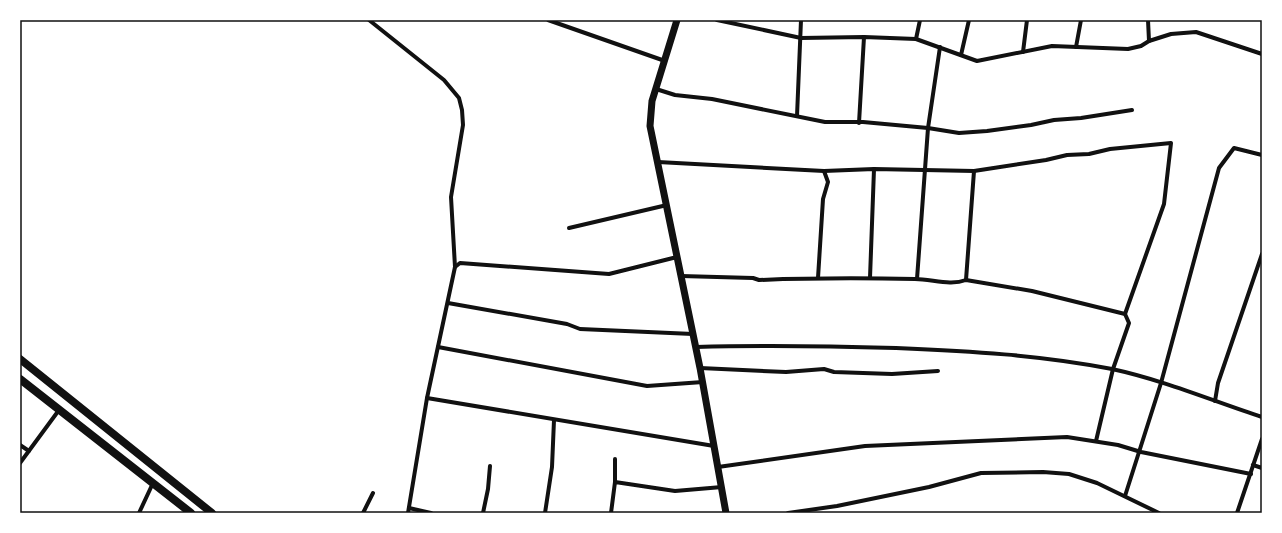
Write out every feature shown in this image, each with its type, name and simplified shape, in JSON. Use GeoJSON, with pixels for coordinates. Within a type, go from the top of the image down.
{"type":"FeatureCollection","features":[{"type":"Feature","properties":{"kind":"highway"},"geometry":{"type":"LineString","coordinates":[[20,359],[212,513]]}},
{"type":"Feature","properties":{"kind":"highway"},"geometry":{"type":"LineString","coordinates":[[20,379],[60,408],[191,513]]}},
{"type":"Feature","properties":{"kind":"main road"},"geometry":{"type":"LineString","coordinates":[[677,20],[652,101],[650,126],[703,382],[726,513]]}},
{"type":"Feature","properties":{"kind":"street"},"geometry":{"type":"LineString","coordinates":[[369,20],[444,80],[459,98],[462,110],[463,126],[451,197],[455,267],[427,398],[409,511],[431,513]]}},
{"type":"Feature","properties":{"kind":"street"},"geometry":{"type":"LineString","coordinates":[[548,20],[664,61]]}},
{"type":"Feature","properties":{"kind":"street"},"geometry":{"type":"LineString","coordinates":[[717,20],[801,38],[864,37],[916,39],[977,61],[1052,46],[1128,49],[1141,46],[1149,41],[1171,34],[1196,32],[1262,54]]}},
{"type":"Feature","properties":{"kind":"street"},"geometry":{"type":"LineString","coordinates":[[797,116],[801,20]]}},
{"type":"Feature","properties":{"kind":"street"},"geometry":{"type":"LineString","coordinates":[[916,39],[920,20]]}},
{"type":"Feature","properties":{"kind":"street"},"geometry":{"type":"LineString","coordinates":[[961,55],[969,20]]}},
{"type":"Feature","properties":{"kind":"street"},"geometry":{"type":"LineString","coordinates":[[1023,52],[1027,20]]}},
{"type":"Feature","properties":{"kind":"street"},"geometry":{"type":"LineString","coordinates":[[1076,47],[1081,20]]}},
{"type":"Feature","properties":{"kind":"street"},"geometry":{"type":"LineString","coordinates":[[1148,20],[1149,41]]}},
{"type":"Feature","properties":{"kind":"street"},"geometry":{"type":"LineString","coordinates":[[859,122],[864,37]]}},
{"type":"Feature","properties":{"kind":"street"},"geometry":{"type":"LineString","coordinates":[[917,279],[928,128],[940,47]]}},
{"type":"Feature","properties":{"kind":"street"},"geometry":{"type":"LineString","coordinates":[[656,89],[675,95],[712,99],[825,122],[859,122],[928,128],[959,133],[987,131],[1031,125],[1054,120],[1081,118],[1132,110]]}},
{"type":"Feature","properties":{"kind":"street"},"geometry":{"type":"LineString","coordinates":[[658,162],[824,171],[874,169],[974,171],[1046,160],[1067,155],[1089,154],[1110,149],[1171,143],[1164,204],[1125,314],[1129,323],[1113,370],[1096,441]]}},
{"type":"Feature","properties":{"kind":"street"},"geometry":{"type":"LineString","coordinates":[[1125,496],[1161,383],[1219,168],[1234,148],[1262,155]]}},
{"type":"Feature","properties":{"kind":"street"},"geometry":{"type":"LineString","coordinates":[[870,278],[874,169]]}},
{"type":"Feature","properties":{"kind":"street"},"geometry":{"type":"LineString","coordinates":[[818,278],[824,199],[828,182],[824,171]]}},
{"type":"Feature","properties":{"kind":"street"},"geometry":{"type":"LineString","coordinates":[[966,280],[974,171]]}},
{"type":"Feature","properties":{"kind":"street"},"geometry":{"type":"LineString","coordinates":[[569,228],[667,205]]}},
{"type":"Feature","properties":{"kind":"street"},"geometry":{"type":"LineString","coordinates":[[1215,401],[1218,383],[1262,254]]}},
{"type":"Feature","properties":{"kind":"street"},"geometry":{"type":"LineString","coordinates":[[455,267],[460,262],[609,274],[677,257]]}},
{"type":"Feature","properties":{"kind":"street"},"geometry":{"type":"LineString","coordinates":[[681,276],[753,278],[759,280],[818,278],[917,279],[957,283],[966,280],[1032,292],[1125,314]]}},
{"type":"Feature","properties":{"kind":"street"},"geometry":{"type":"LineString","coordinates":[[448,304],[567,324],[580,329],[693,334]]}},
{"type":"Feature","properties":{"kind":"street"},"geometry":{"type":"LineString","coordinates":[[696,348],[778,346],[966,351],[1032,356],[1113,370],[1161,383],[1262,417]]}},
{"type":"Feature","properties":{"kind":"street"},"geometry":{"type":"LineString","coordinates":[[438,347],[647,386],[703,382]]}},
{"type":"Feature","properties":{"kind":"street"},"geometry":{"type":"LineString","coordinates":[[700,368],[786,372],[824,369],[834,372],[892,374],[938,371]]}},
{"type":"Feature","properties":{"kind":"street"},"geometry":{"type":"LineString","coordinates":[[427,398],[714,446]]}},
{"type":"Feature","properties":{"kind":"street"},"geometry":{"type":"LineString","coordinates":[[20,462],[60,408]]}},
{"type":"Feature","properties":{"kind":"street"},"geometry":{"type":"LineString","coordinates":[[545,513],[552,467],[554,420]]}},
{"type":"Feature","properties":{"kind":"street"},"geometry":{"type":"LineString","coordinates":[[718,467],[865,446],[1067,437],[1096,441],[1140,452],[1251,474]]}},
{"type":"Feature","properties":{"kind":"street"},"geometry":{"type":"LineString","coordinates":[[1238,513],[1262,439]]}},
{"type":"Feature","properties":{"kind":"street"},"geometry":{"type":"LineString","coordinates":[[20,446],[28,451]]}},
{"type":"Feature","properties":{"kind":"street"},"geometry":{"type":"LineString","coordinates":[[611,513],[615,459]]}},
{"type":"Feature","properties":{"kind":"street"},"geometry":{"type":"LineString","coordinates":[[1253,465],[1262,468]]}},
{"type":"Feature","properties":{"kind":"street"},"geometry":{"type":"LineString","coordinates":[[483,513],[488,489],[490,466]]}},
{"type":"Feature","properties":{"kind":"street"},"geometry":{"type":"LineString","coordinates":[[788,513],[836,506],[929,487],[981,473],[1043,472],[1069,474],[1097,483],[1159,513]]}},
{"type":"Feature","properties":{"kind":"street"},"geometry":{"type":"LineString","coordinates":[[614,482],[675,491],[722,487]]}},
{"type":"Feature","properties":{"kind":"street"},"geometry":{"type":"LineString","coordinates":[[139,513],[153,483]]}},
{"type":"Feature","properties":{"kind":"street"},"geometry":{"type":"LineString","coordinates":[[363,513],[373,493]]}}]}
